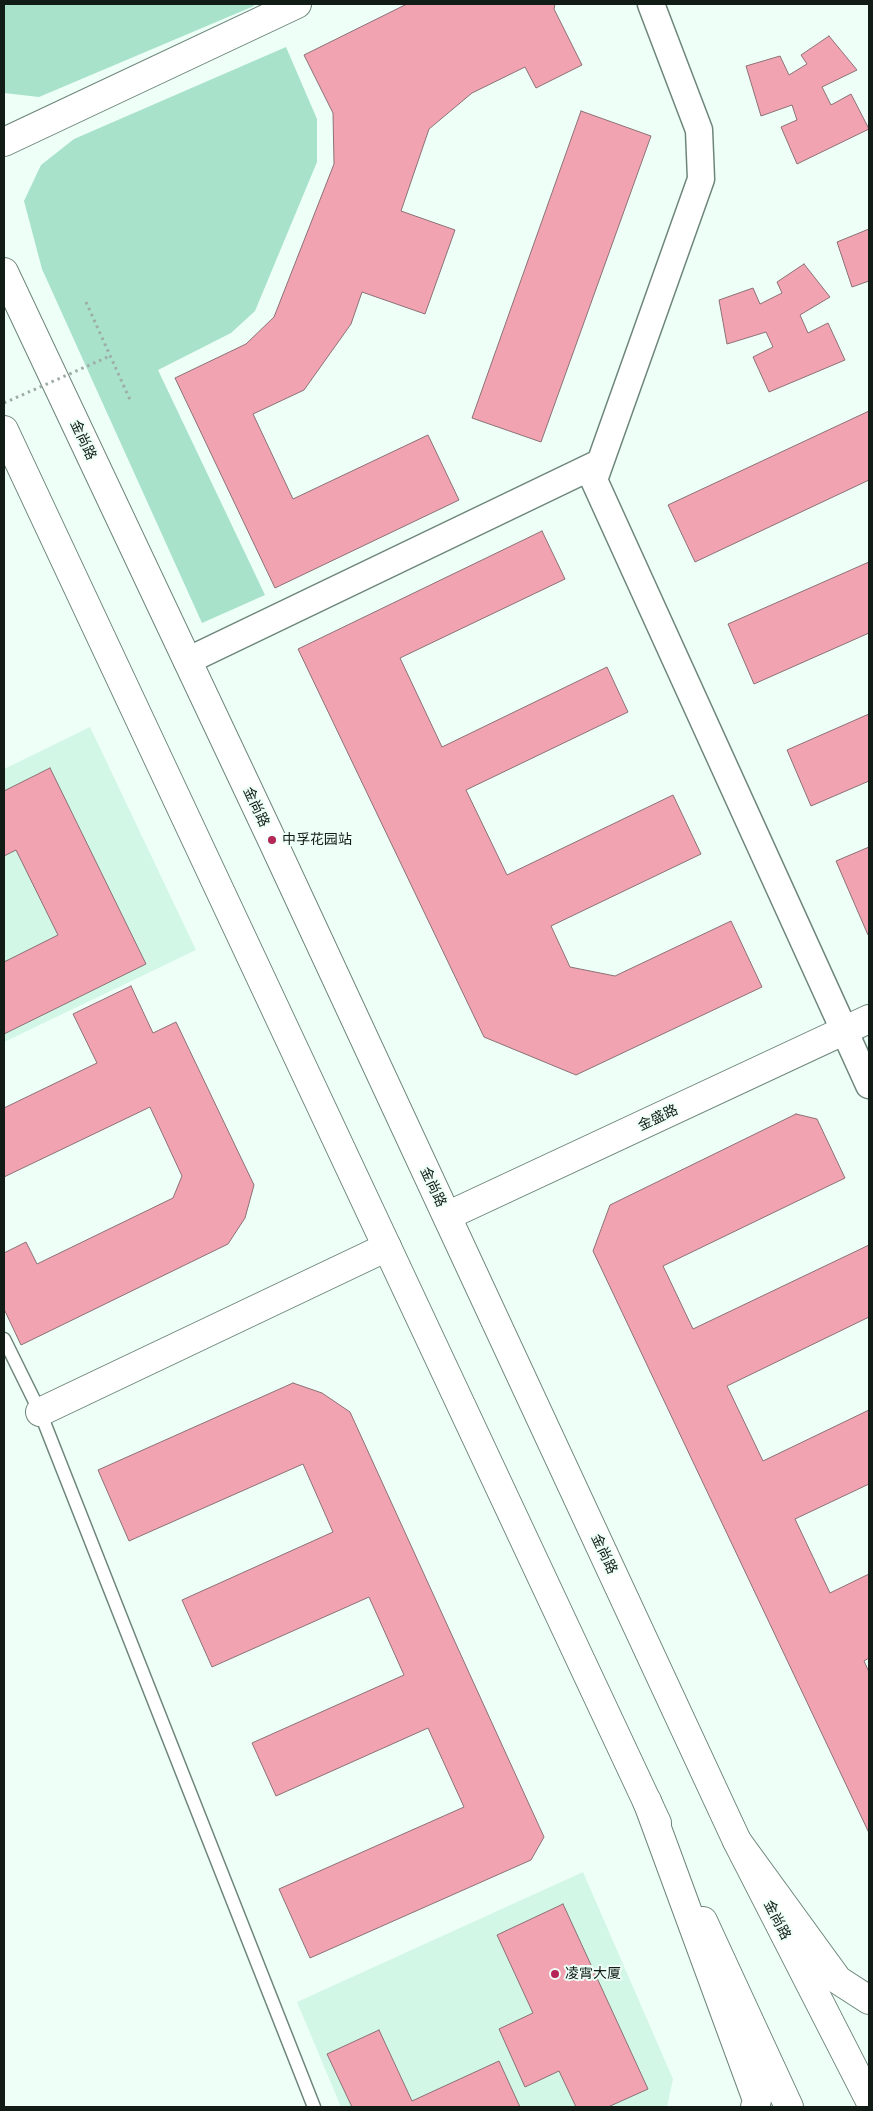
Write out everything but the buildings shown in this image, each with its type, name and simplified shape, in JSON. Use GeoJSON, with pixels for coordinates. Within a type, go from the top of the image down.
{"type":"FeatureCollection","features":[{"type":"Feature","properties":{"kind":"main road"},"geometry":{"type":"LineString","coordinates":[[4,142],[297,4]]}},
{"type":"Feature","properties":{"kind":"main road","name":"金尚路"},"geometry":{"type":"LineString","coordinates":[[4,272],[447,1216],[737,1841],[869,2099]]}},
{"type":"Feature","properties":{"kind":"main road"},"geometry":{"type":"LineString","coordinates":[[4,430],[789,2107]]}},
{"type":"Feature","properties":{"kind":"main road","name":"金盛路"},"geometry":{"type":"LineString","coordinates":[[447,1216],[869,1019]]}},
{"type":"Feature","properties":{"kind":"main road"},"geometry":{"type":"LineString","coordinates":[[40,1412],[387,1246]]}},
{"type":"Feature","properties":{"kind":"main road"},"geometry":{"type":"LineString","coordinates":[[647,1801],[757,2100],[755,2107]]}},
{"type":"Feature","properties":{"kind":"main road"},"geometry":{"type":"LineString","coordinates":[[737,1841],[838,1980],[869,2000]]}},
{"type":"Feature","properties":{"kind":"street"},"geometry":{"type":"LineString","coordinates":[[651,4],[699,130],[701,179],[594,480],[869,1085]]}},
{"type":"Feature","properties":{"kind":"street"},"geometry":{"type":"LineString","coordinates":[[186,661],[600,463]]}},
{"type":"Feature","properties":{"kind":"lane"},"geometry":{"type":"LineString","coordinates":[[4,1339],[40,1412],[314,2107]]}},
{"type":"Feature","properties":{"kind":"path"},"geometry":{"type":"LineString","coordinates":[[86,302],[131,402]]}},
{"type":"Feature","properties":{"kind":"path"},"geometry":{"type":"LineString","coordinates":[[4,403],[110,356]]}},
{"type":"Feature","properties":{"kind":"shaded area"},"geometry":{"type":"Polygon","coordinates":[[[4,4],[253,4],[254,6],[39,97],[4,93],[4,4]]]}},
{"type":"Feature","properties":{"kind":"shaded area"},"geometry":{"type":"Polygon","coordinates":[[[286,47],[317,119],[317,162],[255,311],[231,333],[158,370],[265,595],[202,623],[42,269],[24,201],[41,165],[74,139],[286,47]]]}},
{"type":"Feature","properties":{"kind":"shaded area"},"geometry":{"type":"Polygon","coordinates":[[[90,727],[196,950],[4,1042],[4,769],[90,727]]]}},
{"type":"Feature","properties":{"kind":"shaded area"},"geometry":{"type":"Polygon","coordinates":[[[583,1872],[673,2079],[667,2107],[341,2107],[297,2002],[583,1872]]]}},
{"type":"Feature","properties":{"kind":"place","name":"中孚花园站"},"geometry":{"type":"Point","coordinates":[272,840]}},
{"type":"Feature","properties":{"kind":"place","name":"凌霄大厦"},"geometry":{"type":"Point","coordinates":[555,1974]}}]}
